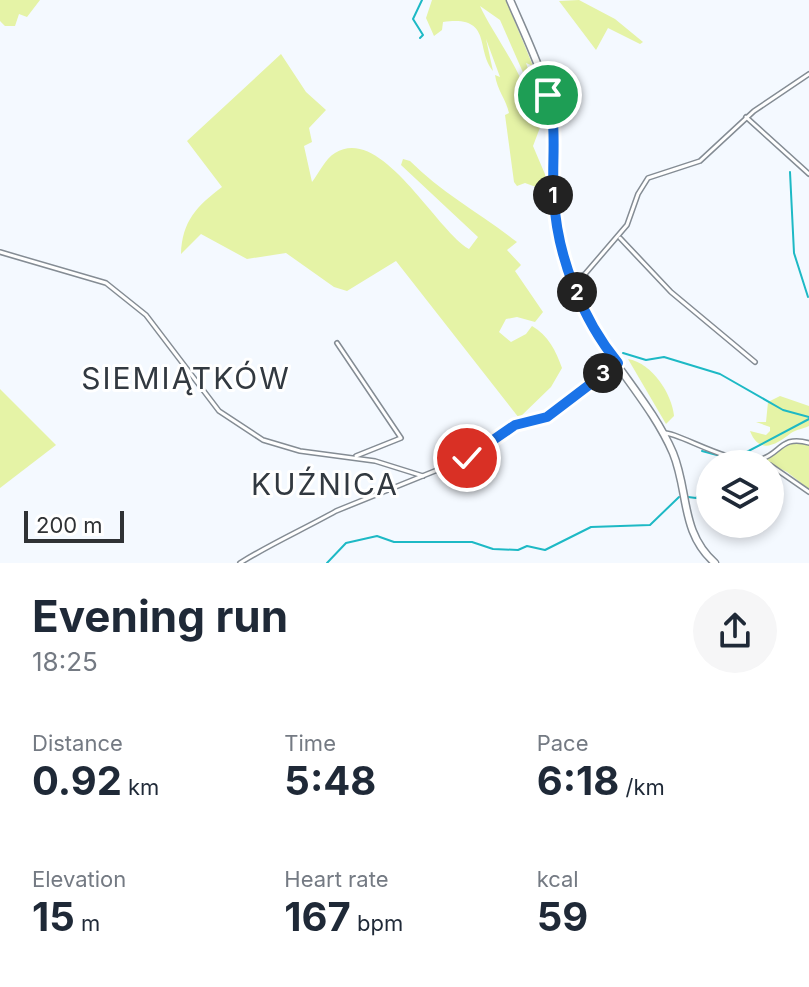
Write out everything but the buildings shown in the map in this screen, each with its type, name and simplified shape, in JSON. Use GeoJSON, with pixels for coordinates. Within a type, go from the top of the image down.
{"type":"FeatureCollection","features":[{"type":"Feature","properties":{"kind":"main road"},"geometry":{"type":"LineString","coordinates":[[510,0],[537,62],[552,111],[555,213],[586,315],[662,433],[676,462],[692,532],[715,563]]}},
{"type":"Feature","properties":{"kind":"street"},"geometry":{"type":"LineString","coordinates":[[574,280],[585,274],[618,237],[631,218],[638,194],[648,178],[700,161],[746,117],[809,74]]}},
{"type":"Feature","properties":{"kind":"street"},"geometry":{"type":"LineString","coordinates":[[746,117],[809,174]]}},
{"type":"Feature","properties":{"kind":"street"},"geometry":{"type":"LineString","coordinates":[[618,237],[671,292],[755,362]]}},
{"type":"Feature","properties":{"kind":"street"},"geometry":{"type":"LineString","coordinates":[[0,252],[94,277],[116,290],[146,315],[219,411],[263,440],[300,451],[356,457],[423,476]]}},
{"type":"Feature","properties":{"kind":"street"},"geometry":{"type":"LineString","coordinates":[[337,343],[401,438],[356,457]]}},
{"type":"Feature","properties":{"kind":"street"},"geometry":{"type":"LineString","coordinates":[[240,563],[293,531],[478,452],[515,425],[547,417],[618,363]]}},
{"type":"Feature","properties":{"kind":"street"},"geometry":{"type":"LineString","coordinates":[[662,433],[670,432],[706,450]]}},
{"type":"Feature","properties":{"kind":"street"},"geometry":{"type":"LineString","coordinates":[[773,450],[791,440],[809,443]]}},
{"type":"Feature","properties":{"kind":"street"},"geometry":{"type":"LineString","coordinates":[[784,474],[809,492]]}},
{"type":"Feature","properties":{"kind":"green space"},"geometry":{"type":"Polygon","coordinates":[[[0,0],[40,0],[27,17],[19,14],[15,26],[5,26],[0,21],[0,0]]]}},
{"type":"Feature","properties":{"kind":"green space"},"geometry":{"type":"Polygon","coordinates":[[[432,0],[506,0],[533,66],[526,63],[535,88],[532,93],[500,20],[480,6],[522,81],[533,112],[533,125],[541,125],[533,146],[547,179],[536,187],[525,183],[517,186],[514,182],[505,115],[509,113],[496,80],[495,75],[500,77],[486,39],[493,71],[480,36],[469,24],[443,22],[442,30],[434,36],[426,18],[432,0]]]}},
{"type":"Feature","properties":{"kind":"green space"},"geometry":{"type":"Polygon","coordinates":[[[579,0],[615,19],[643,42],[640,44],[608,28],[596,50],[559,1],[579,0]]]}},
{"type":"Feature","properties":{"kind":"green space"},"geometry":{"type":"Polygon","coordinates":[[[281,54],[306,92],[326,110],[309,128],[312,142],[304,146],[312,182],[335,153],[353,148],[371,153],[389,165],[455,238],[469,249],[478,237],[401,165],[403,159],[410,161],[448,193],[517,242],[507,250],[521,265],[515,271],[543,312],[535,322],[517,317],[506,319],[499,332],[511,342],[526,334],[532,326],[551,344],[562,368],[551,387],[519,418],[396,261],[347,291],[334,287],[286,253],[247,259],[201,234],[181,254],[184,232],[192,215],[222,187],[187,141],[281,54]]]}},
{"type":"Feature","properties":{"kind":"green space"},"geometry":{"type":"Polygon","coordinates":[[[628,359],[645,366],[665,389],[674,416],[666,424],[628,359]]]}},
{"type":"Feature","properties":{"kind":"green space"},"geometry":{"type":"Polygon","coordinates":[[[0,389],[56,445],[0,488],[0,389]]]}},
{"type":"Feature","properties":{"kind":"green space"},"geometry":{"type":"Polygon","coordinates":[[[780,396],[809,406],[809,426],[768,446],[758,443],[750,431],[766,435],[770,431],[770,427],[756,422],[766,422],[768,402],[780,396]]]}},
{"type":"Feature","properties":{"kind":"green space"},"geometry":{"type":"Polygon","coordinates":[[[796,441],[809,444],[809,489],[784,470],[784,450],[780,450],[796,441]]]}},
{"type":"Feature","properties":{"kind":"waterway"},"geometry":{"type":"LineString","coordinates":[[420,38],[423,35],[413,19],[422,0]]}},
{"type":"Feature","properties":{"kind":"waterway"},"geometry":{"type":"LineString","coordinates":[[790,172],[794,253],[808,297]]}},
{"type":"Feature","properties":{"kind":"waterway"},"geometry":{"type":"LineString","coordinates":[[623,353],[646,360],[664,357],[720,374],[783,410],[809,417]]}},
{"type":"Feature","properties":{"kind":"waterway"},"geometry":{"type":"LineString","coordinates":[[750,450],[809,419]]}},
{"type":"Feature","properties":{"kind":"waterway"},"geometry":{"type":"LineString","coordinates":[[327,563],[346,543],[377,536],[394,542],[472,542],[493,549],[518,550],[527,546],[545,550],[591,527],[650,525],[679,497]]}},
{"type":"Feature","properties":{"kind":"waterway"},"geometry":{"type":"LineString","coordinates":[[688,497],[696,498]]}},
{"type":"Feature","properties":{"kind":"district","name":"SIEMIĄTKÓW"},"geometry":{"type":"Point","coordinates":[186,379]}},
{"type":"Feature","properties":{"kind":"district","name":"KUŹNICA"},"geometry":{"type":"Point","coordinates":[325,485]}},
{"type":"Feature","properties":{"kind":"route"},"geometry":{"type":"LineString","coordinates":[[467,458],[515,425],[547,417],[618,363],[605,348],[580,302],[557,223],[553,189],[555,135],[548,95]]}}]}
